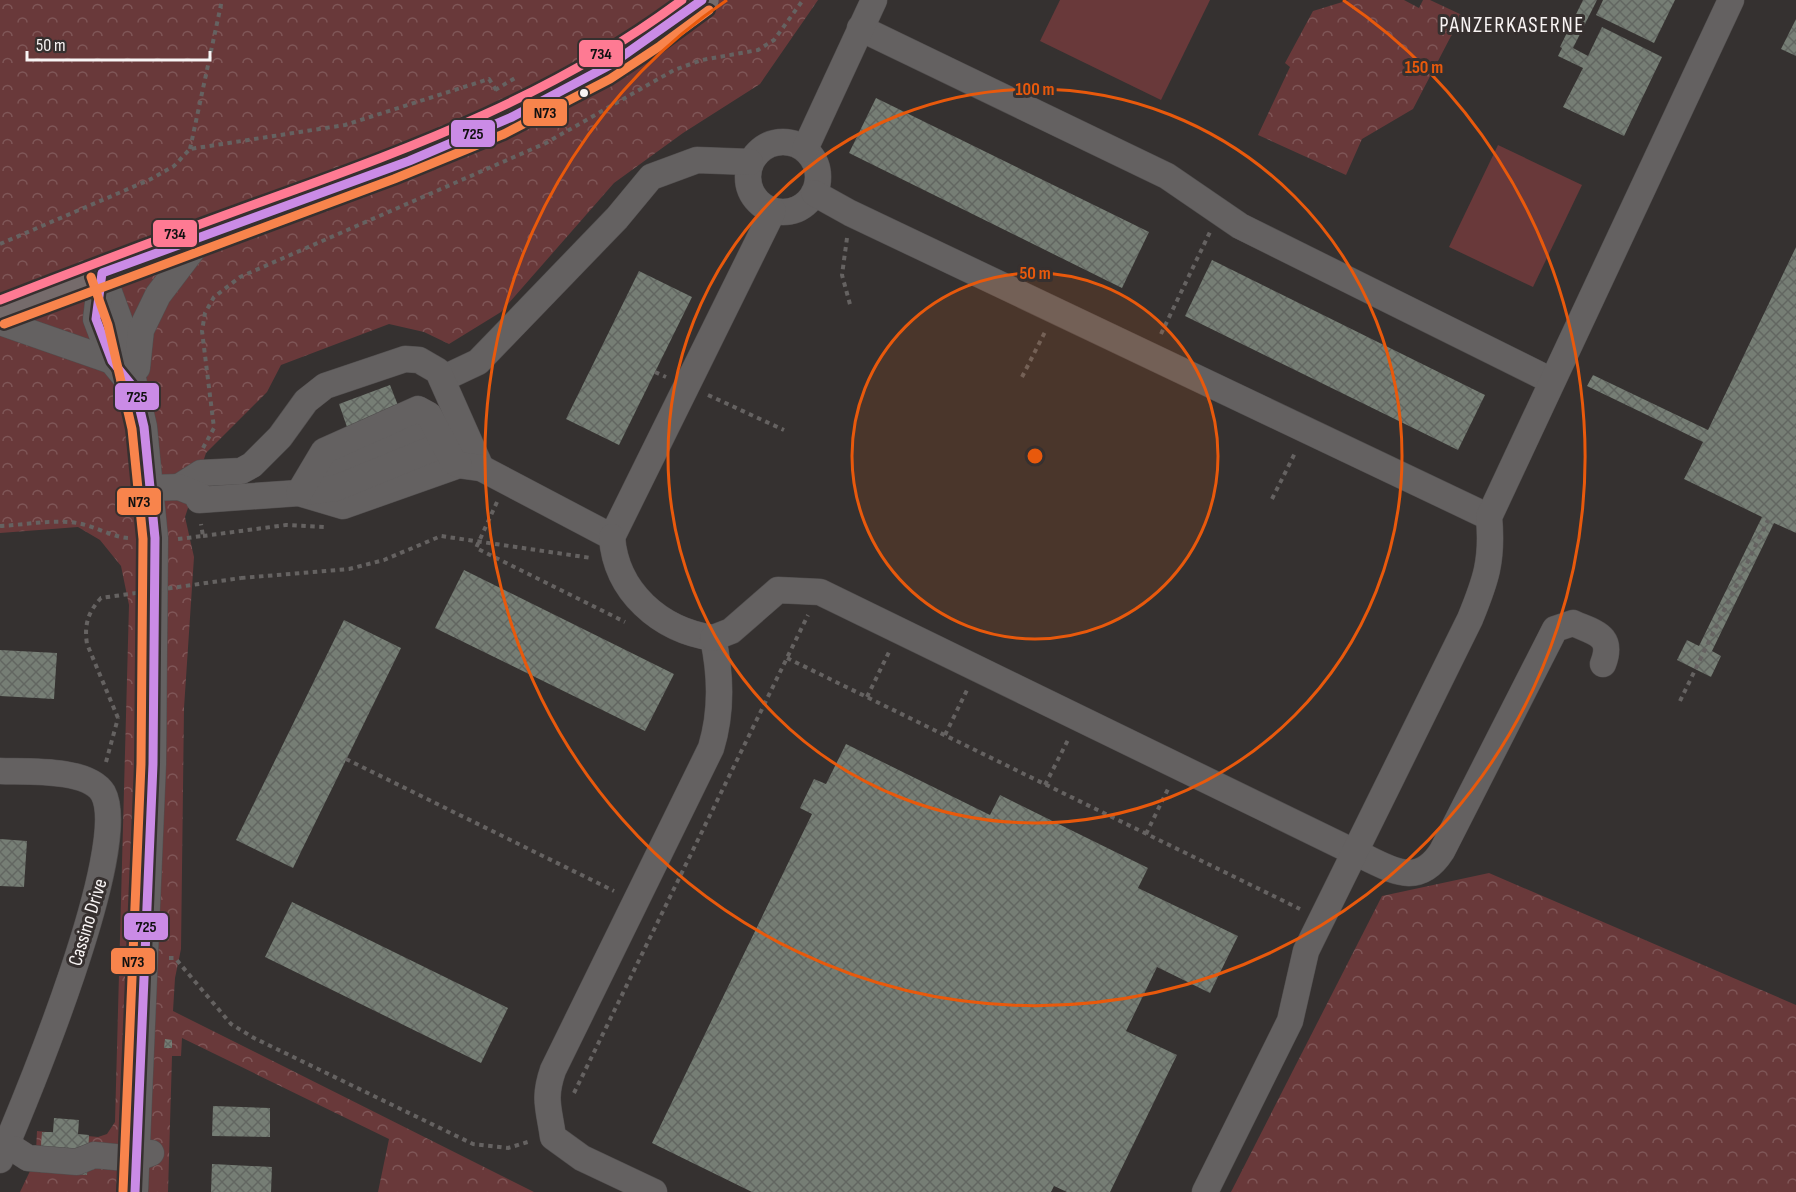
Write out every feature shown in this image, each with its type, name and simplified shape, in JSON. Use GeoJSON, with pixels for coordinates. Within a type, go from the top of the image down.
{"type":"FeatureCollection","features":[{"type":"Feature","properties":{"kind":"main road"},"geometry":{"type":"LineString","coordinates":[[0,313],[102,273],[384,171],[492,128],[560,96],[644,44],[702,0]]}},
{"type":"Feature","properties":{"kind":"street"},"geometry":{"type":"LineString","coordinates":[[805,149],[874,0]]}},
{"type":"Feature","properties":{"kind":"street"},"geometry":{"type":"LineString","coordinates":[[1205,1192],[1290,1021],[1306,951],[1470,619],[1486,578],[1492,546],[1489,517],[1731,0]]}},
{"type":"Feature","properties":{"kind":"street"},"geometry":{"type":"LineString","coordinates":[[860,28],[1167,176],[1250,231],[1552,381]]}},
{"type":"Feature","properties":{"kind":"street"},"geometry":{"type":"LineString","coordinates":[[781,141],[805,149],[815,161],[818,177],[814,193],[804,205],[789,212],[773,211],[753,196],[747,172],[750,162],[759,150],[781,141]]}},
{"type":"Feature","properties":{"kind":"street"},"geometry":{"type":"LineString","coordinates":[[442,380],[478,362],[616,218],[651,177],[698,160],[750,162]]}},
{"type":"Feature","properties":{"kind":"street"},"geometry":{"type":"LineString","coordinates":[[814,193],[850,213],[1489,517]]}},
{"type":"Feature","properties":{"kind":"street"},"geometry":{"type":"LineString","coordinates":[[613,546],[686,385],[773,211]]}},
{"type":"Feature","properties":{"kind":"street"},"geometry":{"type":"LineString","coordinates":[[135,389],[141,330],[158,295],[203,236]]}},
{"type":"Feature","properties":{"kind":"street"},"geometry":{"type":"LineString","coordinates":[[102,273],[96,319],[112,361],[135,389]]}},
{"type":"Feature","properties":{"kind":"street"},"geometry":{"type":"LineString","coordinates":[[102,273],[120,322],[144,427],[155,538],[153,764],[145,957],[144,1156],[135,1192]]}},
{"type":"Feature","properties":{"kind":"street"},"geometry":{"type":"LineString","coordinates":[[0,322],[112,361]]}},
{"type":"Feature","properties":{"kind":"street"},"geometry":{"type":"LineString","coordinates":[[189,494],[201,473],[241,471],[252,465],[280,437],[306,401],[325,386],[343,378],[405,359],[419,360],[430,364],[438,371],[470,467]]}},
{"type":"Feature","properties":{"kind":"street"},"geometry":{"type":"LineString","coordinates":[[299,493],[324,451],[418,409],[429,415],[453,461],[470,467],[613,546],[630,591],[649,611],[693,635],[713,638],[731,630],[778,590],[820,592],[1356,853],[1400,872],[1418,873],[1432,866],[1555,629],[1573,623],[1600,636],[1606,642],[1608,651],[1603,664]]}},
{"type":"Feature","properties":{"kind":"street"},"geometry":{"type":"LineString","coordinates":[[151,488],[189,494],[299,493],[336,488],[440,435]]}},
{"type":"Feature","properties":{"kind":"street"},"geometry":{"type":"LineString","coordinates":[[299,493],[343,506],[470,467]]}},
{"type":"Feature","properties":{"kind":"street"},"geometry":{"type":"LineString","coordinates":[[654,1192],[582,1158],[553,1137],[546,1106],[546,1089],[553,1070],[711,748],[718,726],[720,704],[713,638]]}},
{"type":"Feature","properties":{"kind":"street"},"geometry":{"type":"LineString","coordinates":[[0,771],[73,775],[90,781]]}},
{"type":"Feature","properties":{"kind":"street","name":"Cassino Drive"},"geometry":{"type":"LineString","coordinates":[[5,1152],[83,944],[102,873],[108,845],[108,811],[103,793],[90,781]]}},
{"type":"Feature","properties":{"kind":"street"},"geometry":{"type":"LineString","coordinates":[[5,1152],[30,1143],[78,1146],[94,1155],[144,1156]]}},
{"type":"Feature","properties":{"kind":"path"},"geometry":{"type":"LineString","coordinates":[[0,244],[149,180],[174,166],[190,149],[222,0]]}},
{"type":"Feature","properties":{"kind":"path"},"geometry":{"type":"LineString","coordinates":[[201,473],[200,453],[214,428],[202,331],[205,313],[214,297],[240,277],[546,143],[674,70],[702,60],[758,50],[774,40],[803,0]]}},
{"type":"Feature","properties":{"kind":"path"},"geometry":{"type":"LineString","coordinates":[[190,149],[345,125],[489,80],[496,90],[515,78]]}},
{"type":"Feature","properties":{"kind":"path"},"geometry":{"type":"LineString","coordinates":[[1150,356],[1220,212]]}},
{"type":"Feature","properties":{"kind":"path"},"geometry":{"type":"LineString","coordinates":[[850,213],[842,275],[851,308]]}},
{"type":"Feature","properties":{"kind":"path"},"geometry":{"type":"LineString","coordinates":[[1022,377],[1056,311]]}},
{"type":"Feature","properties":{"kind":"path"},"geometry":{"type":"LineString","coordinates":[[655,372],[784,430]]}},
{"type":"Feature","properties":{"kind":"path"},"geometry":{"type":"LineString","coordinates":[[1272,499],[1306,431]]}},
{"type":"Feature","properties":{"kind":"path"},"geometry":{"type":"LineString","coordinates":[[189,494],[202,536]]}},
{"type":"Feature","properties":{"kind":"path"},"geometry":{"type":"LineString","coordinates":[[500,496],[476,548],[629,624]]}},
{"type":"Feature","properties":{"kind":"path"},"geometry":{"type":"LineString","coordinates":[[1680,701],[1768,520]]}},
{"type":"Feature","properties":{"kind":"path"},"geometry":{"type":"LineString","coordinates":[[0,526],[74,522],[91,525],[119,538],[192,538],[286,525],[320,529],[331,525]]}},
{"type":"Feature","properties":{"kind":"path"},"geometry":{"type":"LineString","coordinates":[[90,781],[105,764],[118,718],[87,644],[85,632],[92,608],[102,598],[241,578],[349,570],[384,560],[441,536],[583,559],[613,546]]}},
{"type":"Feature","properties":{"kind":"path"},"geometry":{"type":"LineString","coordinates":[[572,1097],[820,592]]}},
{"type":"Feature","properties":{"kind":"path"},"geometry":{"type":"LineString","coordinates":[[867,697],[899,632]]}},
{"type":"Feature","properties":{"kind":"path"},"geometry":{"type":"LineString","coordinates":[[787,658],[1322,920]]}},
{"type":"Feature","properties":{"kind":"path"},"geometry":{"type":"LineString","coordinates":[[945,735],[977,669]]}},
{"type":"Feature","properties":{"kind":"path"},"geometry":{"type":"LineString","coordinates":[[1045,785],[1078,718]]}},
{"type":"Feature","properties":{"kind":"path"},"geometry":{"type":"LineString","coordinates":[[711,748],[738,759]]}},
{"type":"Feature","properties":{"kind":"path"},"geometry":{"type":"LineString","coordinates":[[346,759],[636,902]]}},
{"type":"Feature","properties":{"kind":"path"},"geometry":{"type":"LineString","coordinates":[[1146,834],[1178,767]]}},
{"type":"Feature","properties":{"kind":"path"},"geometry":{"type":"LineString","coordinates":[[145,957],[175,958],[231,1024],[255,1038],[473,1144],[507,1148],[526,1143],[552,1128]]}},
{"type":"Feature","properties":{"kind":"green space"},"geometry":{"type":"Polygon","coordinates":[[[0,0],[818,0],[760,84],[683,133],[614,183],[501,312],[449,344],[424,332],[389,324],[281,365],[267,392],[206,453],[185,517],[194,557],[184,708],[181,949],[175,978],[173,1011],[534,1192],[378,1192],[389,1139],[182,1038],[181,1056],[172,1056],[168,1192],[20,1192],[30,1171],[40,1172],[36,1151],[37,1131],[98,1137],[107,1134],[115,1122],[129,605],[121,566],[100,540],[78,527],[0,533],[0,0]]]}},
{"type":"Feature","properties":{"kind":"green space"},"geometry":{"type":"Polygon","coordinates":[[[1060,0],[1210,0],[1161,100],[1040,41],[1060,0]]]}},
{"type":"Feature","properties":{"kind":"green space"},"geometry":{"type":"Polygon","coordinates":[[[1349,0],[1404,0],[1419,8],[1423,0],[1430,0],[1462,15],[1413,109],[1362,139],[1346,175],[1258,135],[1290,67],[1285,63],[1313,11],[1349,0]]]}},
{"type":"Feature","properties":{"kind":"green space"},"geometry":{"type":"Polygon","coordinates":[[[1498,145],[1582,185],[1533,287],[1449,247],[1498,145]]]}},
{"type":"Feature","properties":{"kind":"green space"},"geometry":{"type":"Polygon","coordinates":[[[1489,873],[1796,1005],[1796,1192],[1231,1192],[1382,896],[1489,873]]]}},
{"type":"Feature","properties":{"kind":"building"},"geometry":{"type":"Polygon","coordinates":[[[1583,0],[1597,0],[1573,48],[1588,56],[1602,27],[1662,57],[1624,136],[1563,107],[1583,68],[1558,56],[1562,48],[1560,47],[1583,0]]]}},
{"type":"Feature","properties":{"kind":"building"},"geometry":{"type":"Polygon","coordinates":[[[1603,0],[1675,0],[1654,43],[1596,15],[1603,0]]]}},
{"type":"Feature","properties":{"kind":"building"},"geometry":{"type":"Polygon","coordinates":[[[1796,19],[1796,56],[1781,49],[1796,19]]]}},
{"type":"Feature","properties":{"kind":"building"},"geometry":{"type":"Polygon","coordinates":[[[876,98],[1149,232],[1122,288],[849,153],[876,98]]]}},
{"type":"Feature","properties":{"kind":"building"},"geometry":{"type":"Polygon","coordinates":[[[1796,247],[1796,533],[1774,523],[1712,651],[1721,656],[1711,677],[1677,660],[1687,640],[1699,646],[1762,517],[1684,479],[1703,442],[1587,386],[1593,375],[1708,430],[1796,247]]]}},
{"type":"Feature","properties":{"kind":"building"},"geometry":{"type":"Polygon","coordinates":[[[1212,260],[1485,395],[1458,450],[1185,316],[1212,260]]]}},
{"type":"Feature","properties":{"kind":"building"},"geometry":{"type":"Polygon","coordinates":[[[639,271],[692,297],[619,445],[566,419],[639,271]]]}},
{"type":"Feature","properties":{"kind":"building"},"geometry":{"type":"Polygon","coordinates":[[[390,385],[399,408],[347,427],[339,404],[390,385]]]}},
{"type":"Feature","properties":{"kind":"building"},"geometry":{"type":"Polygon","coordinates":[[[464,570],[674,674],[645,731],[435,628],[464,570]]]}},
{"type":"Feature","properties":{"kind":"building"},"geometry":{"type":"Polygon","coordinates":[[[344,620],[401,648],[293,868],[236,840],[344,620]]]}},
{"type":"Feature","properties":{"kind":"building"},"geometry":{"type":"Polygon","coordinates":[[[0,650],[57,653],[54,699],[0,696],[0,650]]]}},
{"type":"Feature","properties":{"kind":"building"},"geometry":{"type":"Polygon","coordinates":[[[846,744],[990,815],[1000,795],[1148,868],[1138,888],[1238,936],[1210,993],[1157,967],[1126,1031],[1177,1055],[1110,1192],[1067,1192],[1054,1186],[1051,1192],[752,1192],[652,1143],[812,814],[800,808],[814,779],[826,784],[846,744]]]}},
{"type":"Feature","properties":{"kind":"building"},"geometry":{"type":"Polygon","coordinates":[[[0,839],[27,841],[24,887],[0,886],[0,839]]]}},
{"type":"Feature","properties":{"kind":"building"},"geometry":{"type":"Polygon","coordinates":[[[292,902],[508,1008],[481,1063],[265,957],[292,902]]]}},
{"type":"Feature","properties":{"kind":"building"},"geometry":{"type":"Polygon","coordinates":[[[165,1039],[172,1040],[172,1048],[164,1048],[165,1039]]]}},
{"type":"Feature","properties":{"kind":"building"},"geometry":{"type":"Polygon","coordinates":[[[213,1106],[270,1108],[270,1137],[212,1136],[213,1106]]]}},
{"type":"Feature","properties":{"kind":"building"},"geometry":{"type":"Polygon","coordinates":[[[54,1118],[79,1120],[78,1134],[89,1135],[87,1175],[39,1172],[42,1132],[53,1132],[54,1118]]]}},
{"type":"Feature","properties":{"kind":"building"},"geometry":{"type":"Polygon","coordinates":[[[212,1164],[272,1167],[271,1192],[211,1192],[212,1164]]]}},
{"type":"Feature","properties":{"kind":"transit line","name":"734"},"geometry":{"type":"LineString","coordinates":[[0,300],[433,137],[536,90],[586,63],[635,33],[682,0]]}},
{"type":"Feature","properties":{"kind":"transit line","name":"725"},"geometry":{"type":"LineString","coordinates":[[135,1192],[153,764],[155,538],[144,427],[135,389],[112,361],[96,319],[102,273],[409,161],[512,117],[610,65],[702,0]]}},
{"type":"Feature","properties":{"kind":"transit line","name":"N73"},"geometry":{"type":"LineString","coordinates":[[4,324],[394,179],[504,134],[610,79],[709,10]]}},
{"type":"Feature","properties":{"kind":"transit line","name":"N73"},"geometry":{"type":"LineString","coordinates":[[91,277],[108,325],[132,429],[143,539],[141,764],[123,1191]]}},
{"type":"Feature","properties":{"kind":"district","name":"PANZERKASERNE"},"geometry":{"type":"Point","coordinates":[1512,24]}}]}
